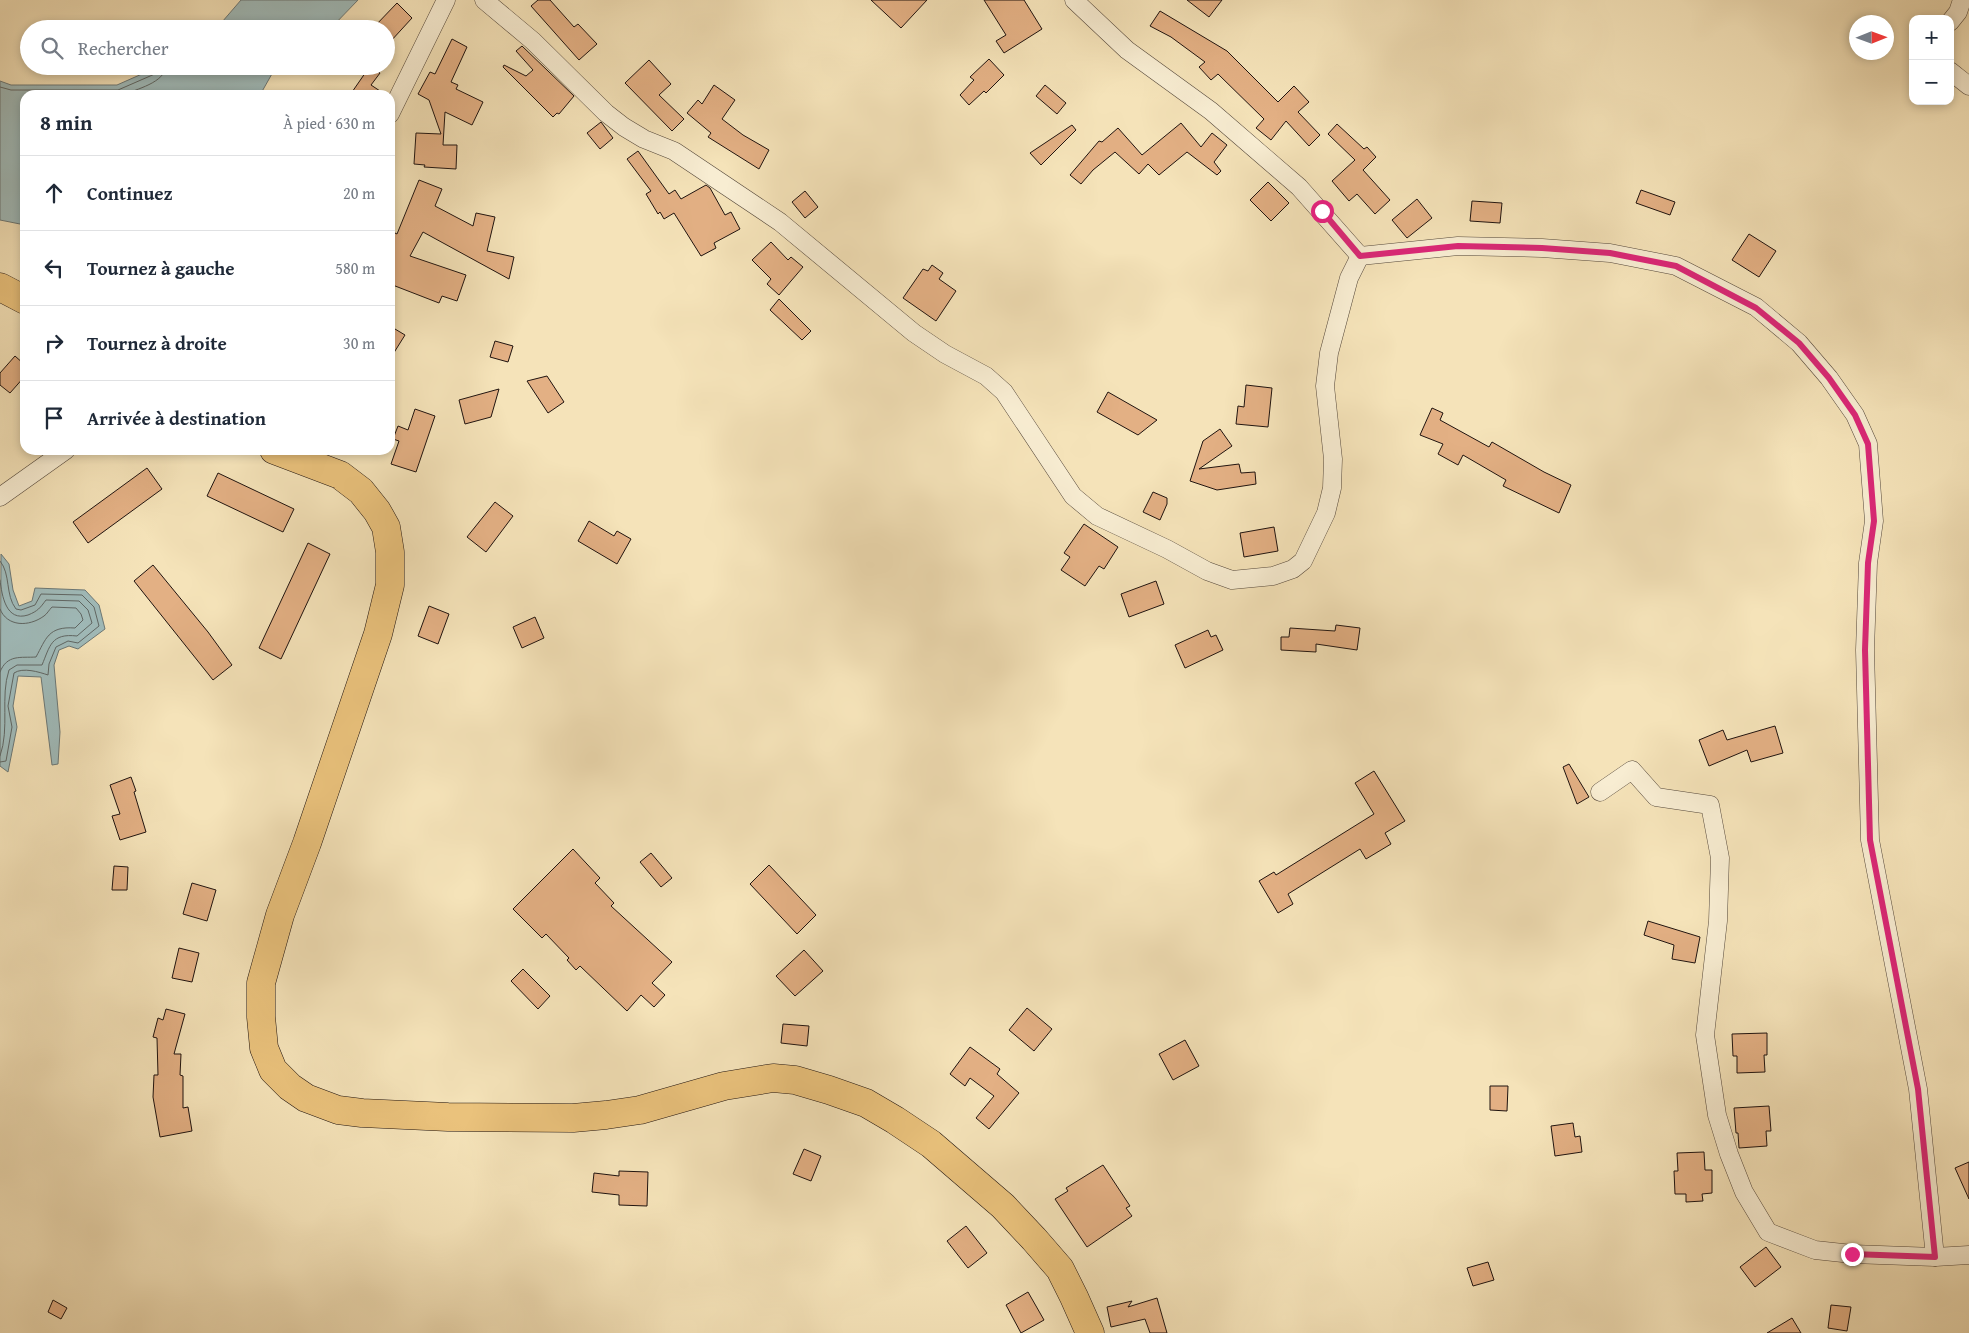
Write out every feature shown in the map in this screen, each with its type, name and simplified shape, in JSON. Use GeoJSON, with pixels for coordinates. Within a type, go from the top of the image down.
{"type":"FeatureCollection","features":[{"type":"Feature","properties":{"kind":"highway"},"geometry":{"type":"LineString","coordinates":[[0,287],[20,297]]}},
{"type":"Feature","properties":{"kind":"highway"},"geometry":{"type":"LineString","coordinates":[[288,455],[340,474],[362,491],[377,511],[386,528],[390,552],[390,585],[378,634],[307,843],[280,915],[261,983],[261,1018],[264,1048],[273,1070],[290,1087],[306,1098],[338,1110],[448,1117],[573,1118],[606,1115],[640,1110],[724,1086],[773,1078],[796,1080],[829,1090],[866,1103],[895,1120],[931,1144],[1003,1206],[1060,1269],[1090,1333]]}},
{"type":"Feature","properties":{"kind":"street"},"geometry":{"type":"LineString","coordinates":[[395,104],[446,0]]}},
{"type":"Feature","properties":{"kind":"street"},"geometry":{"type":"LineString","coordinates":[[484,0],[533,42],[606,113],[624,127],[644,139],[674,151],[780,222],[914,333],[945,354],[986,376],[1004,392],[1073,496],[1097,516],[1207,571],[1232,580],[1273,576],[1293,569],[1303,561],[1326,514],[1332,488],[1333,458],[1325,386],[1328,353],[1349,278],[1360,256]]}},
{"type":"Feature","properties":{"kind":"street"},"geometry":{"type":"LineString","coordinates":[[1074,0],[1127,50],[1211,111],[1299,187],[1360,256]]}},
{"type":"Feature","properties":{"kind":"street"},"geometry":{"type":"LineString","coordinates":[[1954,17],[1962,0]]}},
{"type":"Feature","properties":{"kind":"street"},"geometry":{"type":"LineString","coordinates":[[1954,74],[1969,86]]}},
{"type":"Feature","properties":{"kind":"street"},"geometry":{"type":"LineString","coordinates":[[1360,256],[1458,246],[1542,248],[1610,253],[1676,266],[1756,308],[1799,343],[1829,378],[1855,415],[1868,444],[1874,521],[1868,563],[1865,650],[1870,840],[1918,1089],[1935,1257]]}},
{"type":"Feature","properties":{"kind":"street"},"geometry":{"type":"LineString","coordinates":[[0,497],[59,455]]}},
{"type":"Feature","properties":{"kind":"street"},"geometry":{"type":"LineString","coordinates":[[1600,792],[1632,770],[1656,797],[1710,805],[1720,858],[1718,921],[1705,1036],[1717,1115],[1729,1154],[1744,1192],[1768,1232],[1815,1250],[1852,1254],[1935,1257],[1969,1255]]}},
{"type":"Feature","properties":{"kind":"water"},"geometry":{"type":"Polygon","coordinates":[[[241,0],[358,0],[339,20],[224,20],[241,0]]]}},
{"type":"Feature","properties":{"kind":"water"},"geometry":{"type":"Polygon","coordinates":[[[140,75],[271,75],[263,90],[20,90],[20,224],[0,220],[0,81],[11,85],[117,85],[140,75]]]}},
{"type":"Feature","properties":{"kind":"water"},"geometry":{"type":"Polygon","coordinates":[[[1,554],[9,564],[13,590],[19,606],[32,601],[35,588],[85,590],[99,605],[105,629],[78,649],[69,646],[59,650],[54,665],[60,732],[58,764],[52,765],[41,677],[18,676],[13,706],[17,727],[8,772],[0,766],[1,554]]]}},
{"type":"Feature","properties":{"kind":"building"},"geometry":{"type":"Polygon","coordinates":[[[538,0],[550,0],[574,27],[578,24],[597,44],[579,60],[531,6],[538,0]]]}},
{"type":"Feature","properties":{"kind":"building"},"geometry":{"type":"Polygon","coordinates":[[[871,0],[927,0],[901,28],[871,0]]]}},
{"type":"Feature","properties":{"kind":"building"},"geometry":{"type":"Polygon","coordinates":[[[984,0],[1024,0],[1042,29],[1004,53],[996,41],[1006,35],[984,0]]]}},
{"type":"Feature","properties":{"kind":"building"},"geometry":{"type":"Polygon","coordinates":[[[1187,0],[1222,0],[1209,17],[1187,0]]]}},
{"type":"Feature","properties":{"kind":"building"},"geometry":{"type":"Polygon","coordinates":[[[397,3],[412,18],[395,37],[395,20],[381,20],[397,3]]]}},
{"type":"Feature","properties":{"kind":"building"},"geometry":{"type":"Polygon","coordinates":[[[1160,11],[1227,51],[1278,102],[1294,86],[1309,102],[1298,112],[1320,135],[1309,146],[1286,121],[1271,140],[1256,128],[1264,119],[1218,74],[1211,80],[1199,67],[1205,62],[1171,37],[1150,26],[1160,11]]]}},
{"type":"Feature","properties":{"kind":"building"},"geometry":{"type":"Polygon","coordinates":[[[452,39],[467,47],[451,82],[458,85],[456,89],[483,102],[472,125],[445,112],[443,145],[457,145],[456,169],[424,167],[425,165],[414,164],[416,133],[441,134],[429,100],[418,94],[430,72],[435,74],[452,39]]]}},
{"type":"Feature","properties":{"kind":"building"},"geometry":{"type":"Polygon","coordinates":[[[522,46],[574,96],[559,114],[557,113],[553,117],[503,67],[504,65],[526,76],[533,70],[516,51],[522,46]]]}},
{"type":"Feature","properties":{"kind":"building"},"geometry":{"type":"Polygon","coordinates":[[[989,59],[1004,75],[986,93],[984,91],[969,105],[960,95],[974,80],[970,77],[989,59]]]}},
{"type":"Feature","properties":{"kind":"building"},"geometry":{"type":"Polygon","coordinates":[[[649,60],[671,84],[659,95],[684,119],[672,131],[625,83],[649,60]]]}},
{"type":"Feature","properties":{"kind":"building"},"geometry":{"type":"Polygon","coordinates":[[[364,75],[378,75],[371,85],[378,90],[353,90],[364,75]]]}},
{"type":"Feature","properties":{"kind":"building"},"geometry":{"type":"Polygon","coordinates":[[[714,85],[735,100],[722,119],[743,135],[769,150],[759,169],[708,137],[711,133],[687,113],[698,100],[702,104],[714,85]]]}},
{"type":"Feature","properties":{"kind":"building"},"geometry":{"type":"Polygon","coordinates":[[[1045,85],[1066,103],[1057,114],[1036,96],[1045,85]]]}},
{"type":"Feature","properties":{"kind":"building"},"geometry":{"type":"Polygon","coordinates":[[[601,122],[613,138],[600,149],[587,133],[601,122]]]}},
{"type":"Feature","properties":{"kind":"building"},"geometry":{"type":"Polygon","coordinates":[[[1181,123],[1201,147],[1212,133],[1227,145],[1214,162],[1221,171],[1217,175],[1187,152],[1159,175],[1148,164],[1139,174],[1115,152],[1093,170],[1081,184],[1070,175],[1099,141],[1102,142],[1118,128],[1142,155],[1181,123]]]}},
{"type":"Feature","properties":{"kind":"building"},"geometry":{"type":"Polygon","coordinates":[[[1337,124],[1364,149],[1367,147],[1376,157],[1363,170],[1390,200],[1375,214],[1357,194],[1349,201],[1332,181],[1355,160],[1328,134],[1337,124]]]}},
{"type":"Feature","properties":{"kind":"building"},"geometry":{"type":"Polygon","coordinates":[[[1072,125],[1076,130],[1041,165],[1030,153],[1072,125]]]}},
{"type":"Feature","properties":{"kind":"building"},"geometry":{"type":"Polygon","coordinates":[[[638,151],[669,194],[675,190],[681,199],[706,185],[710,188],[725,215],[731,212],[740,229],[714,243],[716,248],[701,256],[674,213],[664,219],[660,212],[658,214],[646,194],[651,191],[627,159],[638,151]]]}},
{"type":"Feature","properties":{"kind":"building"},"geometry":{"type":"Polygon","coordinates":[[[419,180],[442,189],[435,206],[473,226],[476,213],[495,217],[487,251],[514,257],[509,279],[423,232],[410,256],[466,275],[457,301],[442,296],[439,303],[395,286],[395,233],[397,234],[419,180]]]}},
{"type":"Feature","properties":{"kind":"building"},"geometry":{"type":"Polygon","coordinates":[[[1268,182],[1289,203],[1271,221],[1250,200],[1268,182]]]}},
{"type":"Feature","properties":{"kind":"building"},"geometry":{"type":"Polygon","coordinates":[[[1641,190],[1675,202],[1670,215],[1636,203],[1641,190]]]}},
{"type":"Feature","properties":{"kind":"building"},"geometry":{"type":"Polygon","coordinates":[[[805,191],[818,207],[805,218],[792,202],[805,191]]]}},
{"type":"Feature","properties":{"kind":"building"},"geometry":{"type":"Polygon","coordinates":[[[1417,199],[1432,218],[1407,238],[1392,220],[1417,199]]]}},
{"type":"Feature","properties":{"kind":"building"},"geometry":{"type":"Polygon","coordinates":[[[1472,201],[1502,203],[1500,223],[1470,221],[1472,201]]]}},
{"type":"Feature","properties":{"kind":"building"},"geometry":{"type":"Polygon","coordinates":[[[1749,234],[1776,251],[1759,277],[1732,260],[1749,234]]]}},
{"type":"Feature","properties":{"kind":"building"},"geometry":{"type":"Polygon","coordinates":[[[771,242],[788,260],[791,257],[803,267],[779,295],[767,284],[771,279],[752,260],[771,242]]]}},
{"type":"Feature","properties":{"kind":"building"},"geometry":{"type":"Polygon","coordinates":[[[932,265],[943,273],[939,279],[956,291],[936,321],[903,298],[923,269],[928,271],[932,265]]]}},
{"type":"Feature","properties":{"kind":"building"},"geometry":{"type":"Polygon","coordinates":[[[779,299],[811,331],[802,340],[770,310],[779,299]]]}},
{"type":"Feature","properties":{"kind":"building"},"geometry":{"type":"Polygon","coordinates":[[[395,329],[405,335],[395,351],[395,329]]]}},
{"type":"Feature","properties":{"kind":"building"},"geometry":{"type":"Polygon","coordinates":[[[495,341],[513,346],[508,362],[490,357],[495,341]]]}},
{"type":"Feature","properties":{"kind":"building"},"geometry":{"type":"Polygon","coordinates":[[[15,356],[20,360],[20,382],[10,393],[0,385],[0,373],[15,356]]]}},
{"type":"Feature","properties":{"kind":"building"},"geometry":{"type":"Polygon","coordinates":[[[547,376],[564,402],[548,413],[527,381],[547,376]]]}},
{"type":"Feature","properties":{"kind":"building"},"geometry":{"type":"Polygon","coordinates":[[[1246,385],[1272,388],[1268,427],[1236,424],[1238,406],[1244,407],[1246,385]]]}},
{"type":"Feature","properties":{"kind":"building"},"geometry":{"type":"Polygon","coordinates":[[[499,389],[491,417],[465,424],[459,400],[499,389]]]}},
{"type":"Feature","properties":{"kind":"building"},"geometry":{"type":"Polygon","coordinates":[[[1108,392],[1157,420],[1138,435],[1097,412],[1108,392]]]}},
{"type":"Feature","properties":{"kind":"building"},"geometry":{"type":"Polygon","coordinates":[[[1432,408],[1443,413],[1440,420],[1489,447],[1492,442],[1571,485],[1559,513],[1503,486],[1506,480],[1463,455],[1458,465],[1438,454],[1443,444],[1420,435],[1432,408]]]}},
{"type":"Feature","properties":{"kind":"building"},"geometry":{"type":"Polygon","coordinates":[[[415,409],[435,416],[416,472],[391,464],[399,441],[395,440],[398,426],[408,430],[415,409]]]}},
{"type":"Feature","properties":{"kind":"building"},"geometry":{"type":"Polygon","coordinates":[[[1220,429],[1232,446],[1199,469],[1239,464],[1241,473],[1255,472],[1256,484],[1217,490],[1190,481],[1203,441],[1220,429]]]}},
{"type":"Feature","properties":{"kind":"building"},"geometry":{"type":"Polygon","coordinates":[[[147,468],[162,489],[88,543],[73,522],[147,468]]]}},
{"type":"Feature","properties":{"kind":"building"},"geometry":{"type":"Polygon","coordinates":[[[218,473],[294,509],[283,532],[207,496],[218,473]]]}},
{"type":"Feature","properties":{"kind":"building"},"geometry":{"type":"Polygon","coordinates":[[[1153,492],[1167,498],[1167,504],[1160,520],[1143,512],[1153,492]]]}},
{"type":"Feature","properties":{"kind":"building"},"geometry":{"type":"Polygon","coordinates":[[[495,502],[513,516],[486,552],[467,537],[495,502]]]}},
{"type":"Feature","properties":{"kind":"building"},"geometry":{"type":"Polygon","coordinates":[[[589,521],[614,536],[617,531],[631,539],[617,564],[578,541],[589,521]]]}},
{"type":"Feature","properties":{"kind":"building"},"geometry":{"type":"Polygon","coordinates":[[[1084,524],[1118,547],[1104,569],[1099,566],[1085,586],[1061,570],[1070,557],[1064,553],[1084,524]]]}},
{"type":"Feature","properties":{"kind":"building"},"geometry":{"type":"Polygon","coordinates":[[[1274,527],[1278,551],[1244,557],[1240,533],[1274,527]]]}},
{"type":"Feature","properties":{"kind":"building"},"geometry":{"type":"Polygon","coordinates":[[[308,543],[330,554],[281,659],[259,648],[308,543]]]}},
{"type":"Feature","properties":{"kind":"building"},"geometry":{"type":"Polygon","coordinates":[[[153,565],[208,632],[232,665],[213,680],[134,581],[153,565]]]}},
{"type":"Feature","properties":{"kind":"building"},"geometry":{"type":"Polygon","coordinates":[[[1156,581],[1164,604],[1129,617],[1121,594],[1156,581]]]}},
{"type":"Feature","properties":{"kind":"building"},"geometry":{"type":"Polygon","coordinates":[[[429,606],[449,614],[438,644],[418,636],[429,606]]]}},
{"type":"Feature","properties":{"kind":"building"},"geometry":{"type":"Polygon","coordinates":[[[535,617],[544,638],[522,648],[513,627],[535,617]]]}},
{"type":"Feature","properties":{"kind":"building"},"geometry":{"type":"Polygon","coordinates":[[[1336,625],[1360,628],[1357,650],[1316,644],[1316,652],[1281,650],[1281,637],[1289,637],[1290,628],[1335,631],[1336,625]]]}},
{"type":"Feature","properties":{"kind":"building"},"geometry":{"type":"Polygon","coordinates":[[[1208,630],[1211,637],[1216,635],[1223,650],[1185,668],[1175,645],[1208,630]]]}},
{"type":"Feature","properties":{"kind":"building"},"geometry":{"type":"Polygon","coordinates":[[[1775,726],[1783,753],[1751,762],[1747,750],[1709,766],[1699,740],[1723,730],[1727,740],[1775,726]]]}},
{"type":"Feature","properties":{"kind":"building"},"geometry":{"type":"Polygon","coordinates":[[[1569,764],[1589,797],[1577,804],[1563,767],[1569,764]]]}},
{"type":"Feature","properties":{"kind":"building"},"geometry":{"type":"Polygon","coordinates":[[[1374,771],[1405,821],[1385,833],[1391,844],[1366,859],[1360,849],[1288,894],[1293,904],[1278,913],[1259,881],[1274,872],[1276,875],[1374,814],[1355,783],[1374,771]]]}},
{"type":"Feature","properties":{"kind":"building"},"geometry":{"type":"Polygon","coordinates":[[[131,777],[146,832],[120,840],[112,816],[120,814],[110,785],[131,777]]]}},
{"type":"Feature","properties":{"kind":"building"},"geometry":{"type":"Polygon","coordinates":[[[573,849],[600,878],[595,883],[614,903],[611,906],[672,962],[652,983],[665,995],[654,1007],[641,995],[627,1011],[580,966],[576,970],[567,960],[569,958],[546,934],[542,938],[513,909],[573,849]]]}},
{"type":"Feature","properties":{"kind":"building"},"geometry":{"type":"Polygon","coordinates":[[[651,853],[672,878],[661,887],[640,862],[651,853]]]}},
{"type":"Feature","properties":{"kind":"building"},"geometry":{"type":"Polygon","coordinates":[[[769,865],[816,915],[797,934],[750,884],[769,865]]]}},
{"type":"Feature","properties":{"kind":"building"},"geometry":{"type":"Polygon","coordinates":[[[114,866],[128,867],[127,890],[112,890],[114,866]]]}},
{"type":"Feature","properties":{"kind":"building"},"geometry":{"type":"Polygon","coordinates":[[[192,883],[216,890],[207,921],[183,914],[192,883]]]}},
{"type":"Feature","properties":{"kind":"building"},"geometry":{"type":"Polygon","coordinates":[[[1648,921],[1700,937],[1695,963],[1672,959],[1674,945],[1644,935],[1648,921]]]}},
{"type":"Feature","properties":{"kind":"building"},"geometry":{"type":"Polygon","coordinates":[[[179,948],[199,953],[192,982],[172,978],[179,948]]]}},
{"type":"Feature","properties":{"kind":"building"},"geometry":{"type":"Polygon","coordinates":[[[804,950],[823,971],[795,996],[776,976],[804,950]]]}},
{"type":"Feature","properties":{"kind":"building"},"geometry":{"type":"Polygon","coordinates":[[[523,969],[550,996],[538,1009],[511,981],[523,969]]]}},
{"type":"Feature","properties":{"kind":"building"},"geometry":{"type":"Polygon","coordinates":[[[1027,1008],[1052,1029],[1034,1051],[1009,1030],[1027,1008]]]}},
{"type":"Feature","properties":{"kind":"building"},"geometry":{"type":"Polygon","coordinates":[[[166,1009],[185,1014],[174,1054],[181,1054],[180,1075],[183,1076],[183,1108],[188,1107],[192,1131],[160,1137],[153,1097],[154,1075],[158,1075],[157,1038],[153,1037],[158,1018],[163,1020],[166,1009]]]}},
{"type":"Feature","properties":{"kind":"building"},"geometry":{"type":"Polygon","coordinates":[[[783,1024],[809,1026],[807,1046],[781,1043],[783,1024]]]}},
{"type":"Feature","properties":{"kind":"building"},"geometry":{"type":"Polygon","coordinates":[[[1767,1033],[1767,1055],[1764,1055],[1765,1072],[1737,1073],[1737,1056],[1733,1056],[1732,1034],[1767,1033]]]}},
{"type":"Feature","properties":{"kind":"building"},"geometry":{"type":"Polygon","coordinates":[[[1185,1040],[1199,1066],[1173,1080],[1159,1054],[1185,1040]]]}},
{"type":"Feature","properties":{"kind":"building"},"geometry":{"type":"Polygon","coordinates":[[[970,1047],[1000,1069],[997,1074],[1019,1093],[989,1129],[976,1118],[994,1096],[970,1078],[965,1086],[950,1074],[970,1047]]]}},
{"type":"Feature","properties":{"kind":"building"},"geometry":{"type":"Polygon","coordinates":[[[1490,1086],[1508,1086],[1507,1111],[1490,1110],[1490,1086]]]}},
{"type":"Feature","properties":{"kind":"building"},"geometry":{"type":"Polygon","coordinates":[[[1769,1106],[1771,1131],[1766,1131],[1767,1146],[1739,1148],[1734,1108],[1769,1106]]]}},
{"type":"Feature","properties":{"kind":"building"},"geometry":{"type":"Polygon","coordinates":[[[1573,1123],[1575,1137],[1580,1136],[1582,1152],[1555,1156],[1551,1126],[1573,1123]]]}},
{"type":"Feature","properties":{"kind":"building"},"geometry":{"type":"Polygon","coordinates":[[[804,1149],[821,1156],[811,1181],[793,1174],[804,1149]]]}},
{"type":"Feature","properties":{"kind":"building"},"geometry":{"type":"Polygon","coordinates":[[[1704,1152],[1705,1170],[1712,1170],[1712,1193],[1702,1194],[1703,1201],[1686,1202],[1686,1194],[1675,1194],[1674,1171],[1678,1171],[1677,1153],[1704,1152]]]}},
{"type":"Feature","properties":{"kind":"building"},"geometry":{"type":"Polygon","coordinates":[[[1969,1162],[1969,1199],[1955,1168],[1969,1162]]]}},
{"type":"Feature","properties":{"kind":"building"},"geometry":{"type":"Polygon","coordinates":[[[1103,1165],[1130,1206],[1126,1208],[1132,1216],[1087,1247],[1055,1199],[1068,1191],[1066,1188],[1103,1165]]]}},
{"type":"Feature","properties":{"kind":"building"},"geometry":{"type":"Polygon","coordinates":[[[619,1171],[648,1172],[647,1206],[619,1205],[619,1195],[592,1192],[594,1173],[619,1176],[619,1171]]]}},
{"type":"Feature","properties":{"kind":"building"},"geometry":{"type":"Polygon","coordinates":[[[966,1226],[987,1253],[968,1268],[947,1241],[966,1226]]]}},
{"type":"Feature","properties":{"kind":"building"},"geometry":{"type":"Polygon","coordinates":[[[1766,1247],[1781,1267],[1755,1287],[1740,1267],[1766,1247]]]}},
{"type":"Feature","properties":{"kind":"building"},"geometry":{"type":"Polygon","coordinates":[[[1488,1262],[1494,1280],[1473,1286],[1467,1268],[1488,1262]]]}},
{"type":"Feature","properties":{"kind":"building"},"geometry":{"type":"Polygon","coordinates":[[[1028,1292],[1044,1320],[1021,1333],[1006,1305],[1028,1292]]]}},
{"type":"Feature","properties":{"kind":"building"},"geometry":{"type":"Polygon","coordinates":[[[1157,1298],[1167,1333],[1150,1333],[1145,1319],[1111,1327],[1107,1307],[1132,1301],[1128,1307],[1157,1298]]]}},
{"type":"Feature","properties":{"kind":"building"},"geometry":{"type":"Polygon","coordinates":[[[53,1300],[67,1308],[61,1319],[48,1312],[53,1300]]]}},
{"type":"Feature","properties":{"kind":"building"},"geometry":{"type":"Polygon","coordinates":[[[1831,1305],[1851,1307],[1847,1331],[1828,1328],[1831,1305]]]}},
{"type":"Feature","properties":{"kind":"building"},"geometry":{"type":"Polygon","coordinates":[[[1792,1318],[1801,1333],[1767,1333],[1792,1318]]]}},
{"type":"Feature","properties":{"kind":"route"},"geometry":{"type":"LineString","coordinates":[[1322,211],[1360,256],[1458,246],[1542,248],[1610,253],[1676,266],[1756,308],[1799,343],[1829,378],[1855,415],[1868,444],[1874,521],[1868,563],[1865,650],[1870,840],[1918,1089],[1935,1257],[1852,1254]]}}]}
